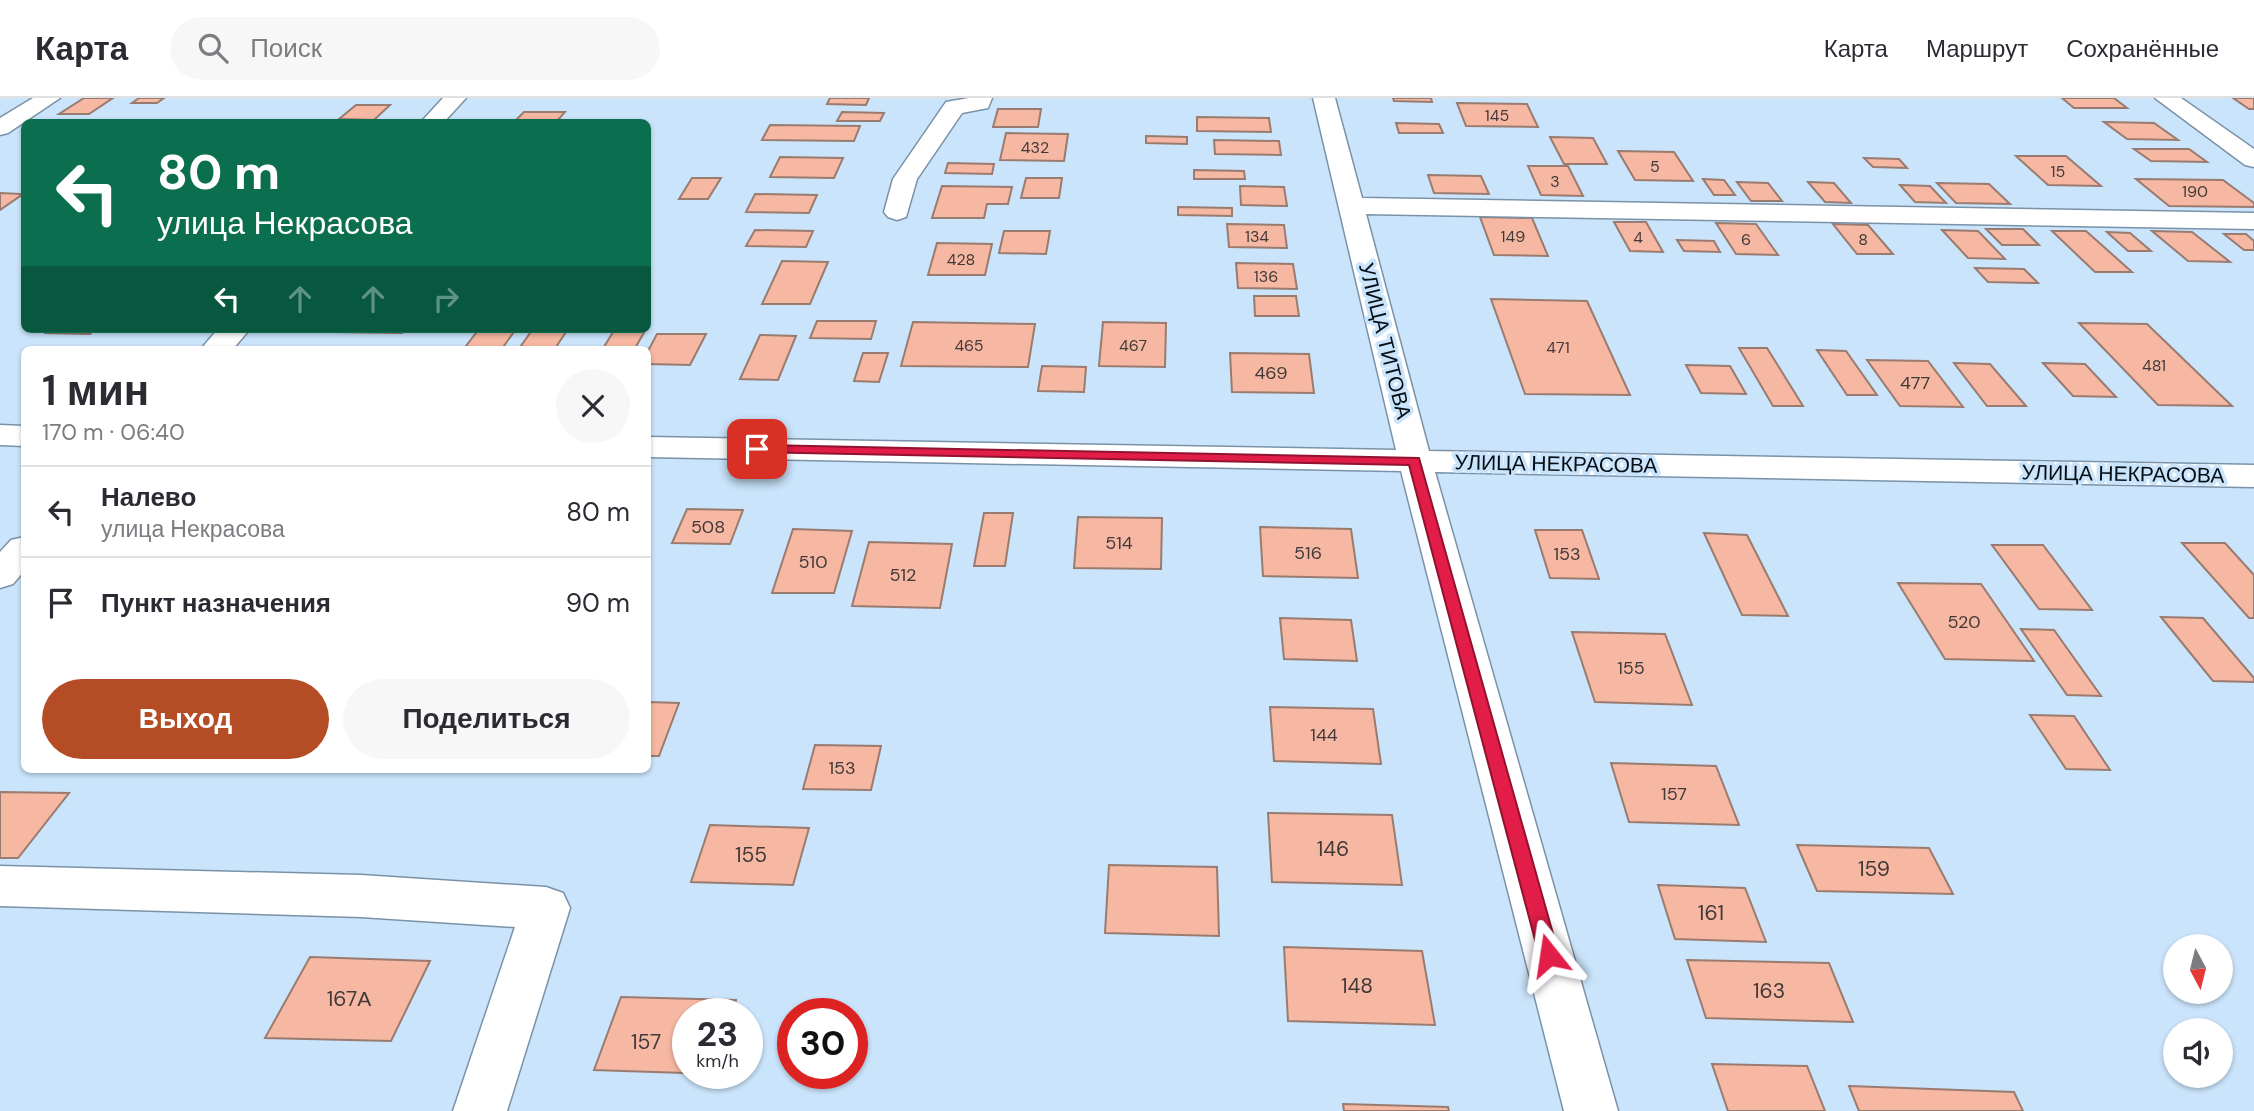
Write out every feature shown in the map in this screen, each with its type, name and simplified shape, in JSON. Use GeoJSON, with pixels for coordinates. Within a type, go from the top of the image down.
{"type":"FeatureCollection","features":[{"type":"Feature","properties":{"kind":"street"},"geometry":{"type":"LineString","coordinates":[[0,128],[49,98]]}},
{"type":"Feature","properties":{"kind":"street"},"geometry":{"type":"LineString","coordinates":[[435,119],[455,98]]}},
{"type":"Feature","properties":{"kind":"street"},"geometry":{"type":"LineString","coordinates":[[897,212],[905,179],[924,154],[939,126],[954,107],[980,103],[981,98]]}},
{"type":"Feature","properties":{"kind":"street","name":"УЛИЦА ТИТОВА"},"geometry":{"type":"LineString","coordinates":[[1324,98],[1415,461],[1591,1111]]}},
{"type":"Feature","properties":{"kind":"street"},"geometry":{"type":"LineString","coordinates":[[2166,98],[2254,160]]}},
{"type":"Feature","properties":{"kind":"street"},"geometry":{"type":"LineString","coordinates":[[1350,206],[2254,221]]}},
{"type":"Feature","properties":{"kind":"street"},"geometry":{"type":"LineString","coordinates":[[219,346],[231,333]]}},
{"type":"Feature","properties":{"kind":"street"},"geometry":{"type":"LineString","coordinates":[[0,435],[21,436]]}},
{"type":"Feature","properties":{"kind":"street","name":"УЛИЦА НЕКРАСОВА"},"geometry":{"type":"LineString","coordinates":[[651,447],[2254,476]]}},
{"type":"Feature","properties":{"kind":"street"},"geometry":{"type":"LineString","coordinates":[[0,575],[21,552]]}},
{"type":"Feature","properties":{"kind":"street"},"geometry":{"type":"LineString","coordinates":[[0,886],[361,896],[546,908],[480,1111]]}},
{"type":"Feature","properties":{"kind":"building"},"geometry":{"type":"Polygon","coordinates":[[[84,98],[113,98],[89,114],[59,114],[84,98]]]}},
{"type":"Feature","properties":{"kind":"building"},"geometry":{"type":"Polygon","coordinates":[[[139,98],[164,98],[157,103],[132,103],[139,98]]]}},
{"type":"Feature","properties":{"kind":"building"},"geometry":{"type":"Polygon","coordinates":[[[830,98],[869,98],[866,105],[827,104],[830,98]]]}},
{"type":"Feature","properties":{"kind":"building"},"geometry":{"type":"Polygon","coordinates":[[[1393,98],[1431,98],[1432,102],[1394,101],[1393,98]]]}},
{"type":"Feature","properties":{"kind":"building"},"geometry":{"type":"Polygon","coordinates":[[[2062,98],[2114,98],[2127,108],[2074,108],[2062,98]]]}},
{"type":"Feature","properties":{"kind":"building"},"geometry":{"type":"Polygon","coordinates":[[[2233,98],[2254,98],[2254,109],[2249,109],[2233,98]]]}},
{"type":"Feature","properties":{"kind":"building"},"geometry":{"type":"Polygon","coordinates":[[[1457,103],[1527,104],[1538,127],[1466,126],[1457,103]]]}},
{"type":"Feature","properties":{"kind":"building"},"geometry":{"type":"Polygon","coordinates":[[[356,105],[390,105],[375,119],[339,119],[356,105]]]}},
{"type":"Feature","properties":{"kind":"building"},"geometry":{"type":"Polygon","coordinates":[[[998,109],[1041,109],[1038,127],[993,127],[998,109]]]}},
{"type":"Feature","properties":{"kind":"building"},"geometry":{"type":"Polygon","coordinates":[[[524,112],[565,112],[559,119],[517,119],[524,112]]]}},
{"type":"Feature","properties":{"kind":"building"},"geometry":{"type":"Polygon","coordinates":[[[842,112],[884,113],[880,121],[837,121],[842,112]]]}},
{"type":"Feature","properties":{"kind":"building"},"geometry":{"type":"Polygon","coordinates":[[[1197,117],[1269,118],[1271,132],[1197,131],[1197,117]]]}},
{"type":"Feature","properties":{"kind":"building"},"geometry":{"type":"Polygon","coordinates":[[[2104,122],[2154,123],[2178,140],[2127,139],[2104,122]]]}},
{"type":"Feature","properties":{"kind":"building"},"geometry":{"type":"Polygon","coordinates":[[[1396,123],[1439,124],[1443,133],[1399,133],[1396,123]]]}},
{"type":"Feature","properties":{"kind":"building"},"geometry":{"type":"Polygon","coordinates":[[[770,125],[860,126],[854,141],[762,140],[770,125]]]}},
{"type":"Feature","properties":{"kind":"building"},"geometry":{"type":"Polygon","coordinates":[[[1006,133],[1068,134],[1064,161],[1000,160],[1006,133]]]}},
{"type":"Feature","properties":{"kind":"building"},"geometry":{"type":"Polygon","coordinates":[[[1146,136],[1187,137],[1187,144],[1146,143],[1146,136]]]}},
{"type":"Feature","properties":{"kind":"building"},"geometry":{"type":"Polygon","coordinates":[[[1550,137],[1593,138],[1607,164],[1564,164],[1550,137]]]}},
{"type":"Feature","properties":{"kind":"building"},"geometry":{"type":"Polygon","coordinates":[[[1214,140],[1279,141],[1281,155],[1215,154],[1214,140]]]}},
{"type":"Feature","properties":{"kind":"building"},"geometry":{"type":"Polygon","coordinates":[[[2134,149],[2189,149],[2207,162],[2151,161],[2134,149]]]}},
{"type":"Feature","properties":{"kind":"building"},"geometry":{"type":"Polygon","coordinates":[[[1618,151],[1674,152],[1693,181],[1635,180],[1618,151]]]}},
{"type":"Feature","properties":{"kind":"building"},"geometry":{"type":"Polygon","coordinates":[[[2016,156],[2066,156],[2101,186],[2048,185],[2016,156]]]}},
{"type":"Feature","properties":{"kind":"building"},"geometry":{"type":"Polygon","coordinates":[[[780,157],[843,158],[834,178],[770,177],[780,157]]]}},
{"type":"Feature","properties":{"kind":"building"},"geometry":{"type":"Polygon","coordinates":[[[1864,158],[1899,159],[1907,168],[1873,167],[1864,158]]]}},
{"type":"Feature","properties":{"kind":"building"},"geometry":{"type":"Polygon","coordinates":[[[948,163],[994,164],[992,174],[945,173],[948,163]]]}},
{"type":"Feature","properties":{"kind":"building"},"geometry":{"type":"Polygon","coordinates":[[[1528,166],[1568,166],[1583,196],[1541,195],[1528,166]]]}},
{"type":"Feature","properties":{"kind":"building"},"geometry":{"type":"Polygon","coordinates":[[[1194,170],[1244,171],[1245,179],[1194,179],[1194,170]]]}},
{"type":"Feature","properties":{"kind":"building"},"geometry":{"type":"Polygon","coordinates":[[[1428,175],[1481,176],[1489,194],[1434,193],[1428,175]]]}},
{"type":"Feature","properties":{"kind":"building"},"geometry":{"type":"Polygon","coordinates":[[[692,178],[721,178],[708,199],[679,199],[692,178]]]}},
{"type":"Feature","properties":{"kind":"building"},"geometry":{"type":"Polygon","coordinates":[[[1026,178],[1062,178],[1059,198],[1021,198],[1026,178]]]}},
{"type":"Feature","properties":{"kind":"building"},"geometry":{"type":"Polygon","coordinates":[[[1703,179],[1724,180],[1735,195],[1714,195],[1703,179]]]}},
{"type":"Feature","properties":{"kind":"building"},"geometry":{"type":"Polygon","coordinates":[[[2136,179],[2223,180],[2254,203],[2254,207],[2169,206],[2136,179]]]}},
{"type":"Feature","properties":{"kind":"building"},"geometry":{"type":"Polygon","coordinates":[[[1737,182],[1768,183],[1782,201],[1751,201],[1737,182]]]}},
{"type":"Feature","properties":{"kind":"building"},"geometry":{"type":"Polygon","coordinates":[[[1808,182],[1834,183],[1851,203],[1825,202],[1808,182]]]}},
{"type":"Feature","properties":{"kind":"building"},"geometry":{"type":"Polygon","coordinates":[[[1937,183],[1989,184],[2010,204],[1956,203],[1937,183]]]}},
{"type":"Feature","properties":{"kind":"building"},"geometry":{"type":"Polygon","coordinates":[[[1900,185],[1930,186],[1946,203],[1915,202],[1900,185]]]}},
{"type":"Feature","properties":{"kind":"building"},"geometry":{"type":"Polygon","coordinates":[[[942,186],[1012,187],[1008,204],[987,204],[984,218],[932,218],[942,186]]]}},
{"type":"Feature","properties":{"kind":"building"},"geometry":{"type":"Polygon","coordinates":[[[1240,186],[1284,187],[1287,206],[1241,205],[1240,186]]]}},
{"type":"Feature","properties":{"kind":"building"},"geometry":{"type":"Polygon","coordinates":[[[0,193],[21,194],[21,195],[0,210],[0,193]]]}},
{"type":"Feature","properties":{"kind":"building"},"geometry":{"type":"Polygon","coordinates":[[[755,194],[817,195],[809,213],[746,212],[755,194]]]}},
{"type":"Feature","properties":{"kind":"building"},"geometry":{"type":"Polygon","coordinates":[[[1178,207],[1232,208],[1232,216],[1178,215],[1178,207]]]}},
{"type":"Feature","properties":{"kind":"building"},"geometry":{"type":"Polygon","coordinates":[[[1480,217],[1532,218],[1548,256],[1494,255],[1480,217]]]}},
{"type":"Feature","properties":{"kind":"building"},"geometry":{"type":"Polygon","coordinates":[[[1614,222],[1646,222],[1663,252],[1630,251],[1614,222]]]}},
{"type":"Feature","properties":{"kind":"building"},"geometry":{"type":"Polygon","coordinates":[[[1716,223],[1756,224],[1778,255],[1736,254],[1716,223]]]}},
{"type":"Feature","properties":{"kind":"building"},"geometry":{"type":"Polygon","coordinates":[[[1227,224],[1284,225],[1287,248],[1229,247],[1227,224]]]}},
{"type":"Feature","properties":{"kind":"building"},"geometry":{"type":"Polygon","coordinates":[[[1833,224],[1868,225],[1893,254],[1857,254],[1833,224]]]}},
{"type":"Feature","properties":{"kind":"building"},"geometry":{"type":"Polygon","coordinates":[[[1986,229],[2023,229],[2039,245],[2002,245],[1986,229]]]}},
{"type":"Feature","properties":{"kind":"building"},"geometry":{"type":"Polygon","coordinates":[[[755,230],[813,231],[806,247],[746,246],[755,230]]]}},
{"type":"Feature","properties":{"kind":"building"},"geometry":{"type":"Polygon","coordinates":[[[1942,230],[1978,231],[2005,259],[1968,258],[1942,230]]]}},
{"type":"Feature","properties":{"kind":"building"},"geometry":{"type":"Polygon","coordinates":[[[1004,231],[1050,231],[1046,254],[999,253],[1004,231]]]}},
{"type":"Feature","properties":{"kind":"building"},"geometry":{"type":"Polygon","coordinates":[[[2052,231],[2086,231],[2132,272],[2095,272],[2052,231]]]}},
{"type":"Feature","properties":{"kind":"building"},"geometry":{"type":"Polygon","coordinates":[[[2152,231],[2192,232],[2230,262],[2188,261],[2152,231]]]}},
{"type":"Feature","properties":{"kind":"building"},"geometry":{"type":"Polygon","coordinates":[[[2107,232],[2130,233],[2151,251],[2128,251],[2107,232]]]}},
{"type":"Feature","properties":{"kind":"building"},"geometry":{"type":"Polygon","coordinates":[[[2224,234],[2246,234],[2254,241],[2254,250],[2244,250],[2224,234]]]}},
{"type":"Feature","properties":{"kind":"building"},"geometry":{"type":"Polygon","coordinates":[[[1677,240],[1714,241],[1720,252],[1684,251],[1677,240]]]}},
{"type":"Feature","properties":{"kind":"building"},"geometry":{"type":"Polygon","coordinates":[[[937,243],[992,244],[985,275],[928,275],[937,243]]]}},
{"type":"Feature","properties":{"kind":"building"},"geometry":{"type":"Polygon","coordinates":[[[782,261],[828,262],[810,304],[762,304],[782,261]]]}},
{"type":"Feature","properties":{"kind":"building"},"geometry":{"type":"Polygon","coordinates":[[[1236,263],[1293,264],[1297,289],[1238,288],[1236,263]]]}},
{"type":"Feature","properties":{"kind":"building"},"geometry":{"type":"Polygon","coordinates":[[[1975,268],[2024,269],[2038,283],[1988,282],[1975,268]]]}},
{"type":"Feature","properties":{"kind":"building"},"geometry":{"type":"Polygon","coordinates":[[[1254,296],[1296,296],[1299,316],[1255,316],[1254,296]]]}},
{"type":"Feature","properties":{"kind":"building"},"geometry":{"type":"Polygon","coordinates":[[[1491,299],[1587,301],[1630,395],[1525,394],[1491,299]]]}},
{"type":"Feature","properties":{"kind":"building"},"geometry":{"type":"Polygon","coordinates":[[[817,321],[876,321],[871,339],[810,338],[817,321]]]}},
{"type":"Feature","properties":{"kind":"building"},"geometry":{"type":"Polygon","coordinates":[[[913,322],[1035,324],[1028,367],[901,366],[913,322]]]}},
{"type":"Feature","properties":{"kind":"building"},"geometry":{"type":"Polygon","coordinates":[[[1103,322],[1166,323],[1165,367],[1099,366],[1103,322]]]}},
{"type":"Feature","properties":{"kind":"building"},"geometry":{"type":"Polygon","coordinates":[[[2079,323],[2147,324],[2232,406],[2158,405],[2079,323]]]}},
{"type":"Feature","properties":{"kind":"building"},"geometry":{"type":"Polygon","coordinates":[[[476,333],[513,333],[504,346],[466,346],[476,333]]]}},
{"type":"Feature","properties":{"kind":"building"},"geometry":{"type":"Polygon","coordinates":[[[530,333],[565,333],[557,346],[521,346],[530,333]]]}},
{"type":"Feature","properties":{"kind":"building"},"geometry":{"type":"Polygon","coordinates":[[[613,333],[644,333],[636,346],[604,346],[613,333]]]}},
{"type":"Feature","properties":{"kind":"building"},"geometry":{"type":"Polygon","coordinates":[[[657,334],[706,334],[690,365],[651,364],[651,346],[657,334]]]}},
{"type":"Feature","properties":{"kind":"building"},"geometry":{"type":"Polygon","coordinates":[[[760,335],[796,336],[778,380],[740,379],[760,335]]]}},
{"type":"Feature","properties":{"kind":"building"},"geometry":{"type":"Polygon","coordinates":[[[1739,348],[1767,348],[1803,406],[1773,406],[1739,348]]]}},
{"type":"Feature","properties":{"kind":"building"},"geometry":{"type":"Polygon","coordinates":[[[1817,350],[1846,351],[1877,395],[1847,395],[1817,350]]]}},
{"type":"Feature","properties":{"kind":"building"},"geometry":{"type":"Polygon","coordinates":[[[863,353],[888,353],[879,382],[854,381],[863,353]]]}},
{"type":"Feature","properties":{"kind":"building"},"geometry":{"type":"Polygon","coordinates":[[[1230,353],[1309,354],[1314,393],[1232,392],[1230,353]]]}},
{"type":"Feature","properties":{"kind":"building"},"geometry":{"type":"Polygon","coordinates":[[[1867,360],[1928,361],[1963,407],[1900,406],[1867,360]]]}},
{"type":"Feature","properties":{"kind":"building"},"geometry":{"type":"Polygon","coordinates":[[[1954,363],[1990,364],[2026,406],[1987,406],[1954,363]]]}},
{"type":"Feature","properties":{"kind":"building"},"geometry":{"type":"Polygon","coordinates":[[[2043,363],[2085,364],[2116,397],[2073,396],[2043,363]]]}},
{"type":"Feature","properties":{"kind":"building"},"geometry":{"type":"Polygon","coordinates":[[[1686,365],[1730,366],[1746,394],[1701,393],[1686,365]]]}},
{"type":"Feature","properties":{"kind":"building"},"geometry":{"type":"Polygon","coordinates":[[[1042,366],[1086,367],[1084,392],[1038,391],[1042,366]]]}},
{"type":"Feature","properties":{"kind":"building"},"geometry":{"type":"Polygon","coordinates":[[[687,509],[743,510],[730,544],[672,543],[687,509]]]}},
{"type":"Feature","properties":{"kind":"building"},"geometry":{"type":"Polygon","coordinates":[[[984,513],[1013,513],[1005,566],[974,566],[984,513]]]}},
{"type":"Feature","properties":{"kind":"building"},"geometry":{"type":"Polygon","coordinates":[[[1078,517],[1162,518],[1161,569],[1074,568],[1078,517]]]}},
{"type":"Feature","properties":{"kind":"building"},"geometry":{"type":"Polygon","coordinates":[[[1260,527],[1351,529],[1358,578],[1263,576],[1260,527]]]}},
{"type":"Feature","properties":{"kind":"building"},"geometry":{"type":"Polygon","coordinates":[[[793,529],[852,531],[834,593],[772,593],[793,529]]]}},
{"type":"Feature","properties":{"kind":"building"},"geometry":{"type":"Polygon","coordinates":[[[1535,530],[1582,530],[1599,579],[1550,578],[1535,530]]]}},
{"type":"Feature","properties":{"kind":"building"},"geometry":{"type":"Polygon","coordinates":[[[1704,533],[1747,535],[1788,616],[1742,615],[1704,533]]]}},
{"type":"Feature","properties":{"kind":"building"},"geometry":{"type":"Polygon","coordinates":[[[869,542],[952,544],[940,608],[852,606],[869,542]]]}},
{"type":"Feature","properties":{"kind":"building"},"geometry":{"type":"Polygon","coordinates":[[[2182,543],[2225,543],[2254,575],[2254,618],[2249,618],[2182,543]]]}},
{"type":"Feature","properties":{"kind":"building"},"geometry":{"type":"Polygon","coordinates":[[[1992,545],[2043,545],[2092,610],[2039,609],[1992,545]]]}},
{"type":"Feature","properties":{"kind":"building"},"geometry":{"type":"Polygon","coordinates":[[[1898,583],[1981,584],[2034,661],[1945,659],[1898,583]]]}},
{"type":"Feature","properties":{"kind":"building"},"geometry":{"type":"Polygon","coordinates":[[[2161,617],[2203,618],[2254,678],[2254,682],[2213,681],[2161,617]]]}},
{"type":"Feature","properties":{"kind":"building"},"geometry":{"type":"Polygon","coordinates":[[[1280,618],[1351,620],[1357,661],[1284,659],[1280,618]]]}},
{"type":"Feature","properties":{"kind":"building"},"geometry":{"type":"Polygon","coordinates":[[[2021,629],[2054,630],[2101,696],[2067,695],[2021,629]]]}},
{"type":"Feature","properties":{"kind":"building"},"geometry":{"type":"Polygon","coordinates":[[[1572,632],[1665,634],[1692,705],[1595,702],[1572,632]]]}},
{"type":"Feature","properties":{"kind":"building"},"geometry":{"type":"Polygon","coordinates":[[[651,702],[679,703],[659,756],[651,756],[651,702]]]}},
{"type":"Feature","properties":{"kind":"building"},"geometry":{"type":"Polygon","coordinates":[[[1270,707],[1373,709],[1381,764],[1274,761],[1270,707]]]}},
{"type":"Feature","properties":{"kind":"building"},"geometry":{"type":"Polygon","coordinates":[[[2030,715],[2074,716],[2110,770],[2066,769],[2030,715]]]}},
{"type":"Feature","properties":{"kind":"building"},"geometry":{"type":"Polygon","coordinates":[[[815,745],[881,746],[871,790],[803,789],[815,745]]]}},
{"type":"Feature","properties":{"kind":"building"},"geometry":{"type":"Polygon","coordinates":[[[1611,763],[1716,766],[1739,825],[1629,822],[1611,763]]]}},
{"type":"Feature","properties":{"kind":"building"},"geometry":{"type":"Polygon","coordinates":[[[0,792],[69,793],[18,858],[0,858],[0,792]]]}},
{"type":"Feature","properties":{"kind":"building"},"geometry":{"type":"Polygon","coordinates":[[[1268,813],[1392,815],[1402,885],[1272,882],[1268,813]]]}},
{"type":"Feature","properties":{"kind":"building"},"geometry":{"type":"Polygon","coordinates":[[[710,825],[809,828],[793,885],[691,882],[710,825]]]}},
{"type":"Feature","properties":{"kind":"building"},"geometry":{"type":"Polygon","coordinates":[[[1797,845],[1929,848],[1953,894],[1817,891],[1797,845]]]}},
{"type":"Feature","properties":{"kind":"building"},"geometry":{"type":"Polygon","coordinates":[[[1109,865],[1217,867],[1219,936],[1105,933],[1109,865]]]}},
{"type":"Feature","properties":{"kind":"building"},"geometry":{"type":"Polygon","coordinates":[[[1658,885],[1745,888],[1766,942],[1675,939],[1658,885]]]}},
{"type":"Feature","properties":{"kind":"building"},"geometry":{"type":"Polygon","coordinates":[[[1284,947],[1422,951],[1435,1025],[1288,1021],[1284,947]]]}},
{"type":"Feature","properties":{"kind":"building"},"geometry":{"type":"Polygon","coordinates":[[[310,957],[430,961],[391,1041],[265,1038],[310,957]]]}},
{"type":"Feature","properties":{"kind":"building"},"geometry":{"type":"Polygon","coordinates":[[[1687,960],[1829,963],[1853,1022],[1706,1018],[1687,960]]]}},
{"type":"Feature","properties":{"kind":"building"},"geometry":{"type":"Polygon","coordinates":[[[621,997],[672,998],[672,1073],[594,1070],[621,997]]]}},
{"type":"Feature","properties":{"kind":"building"},"geometry":{"type":"Polygon","coordinates":[[[1712,1064],[1807,1066],[1825,1111],[1728,1111],[1712,1064]]]}},
{"type":"Feature","properties":{"kind":"building"},"geometry":{"type":"Polygon","coordinates":[[[1849,1086],[2014,1092],[2023,1111],[1859,1111],[1849,1086]]]}},
{"type":"Feature","properties":{"kind":"building"},"geometry":{"type":"Polygon","coordinates":[[[1343,1104],[1448,1107],[1449,1111],[1344,1111],[1343,1104]]]}},
{"type":"Feature","properties":{"kind":"route"},"geometry":{"type":"LineString","coordinates":[[757,449],[1415,461],[1549,955]]}}]}
